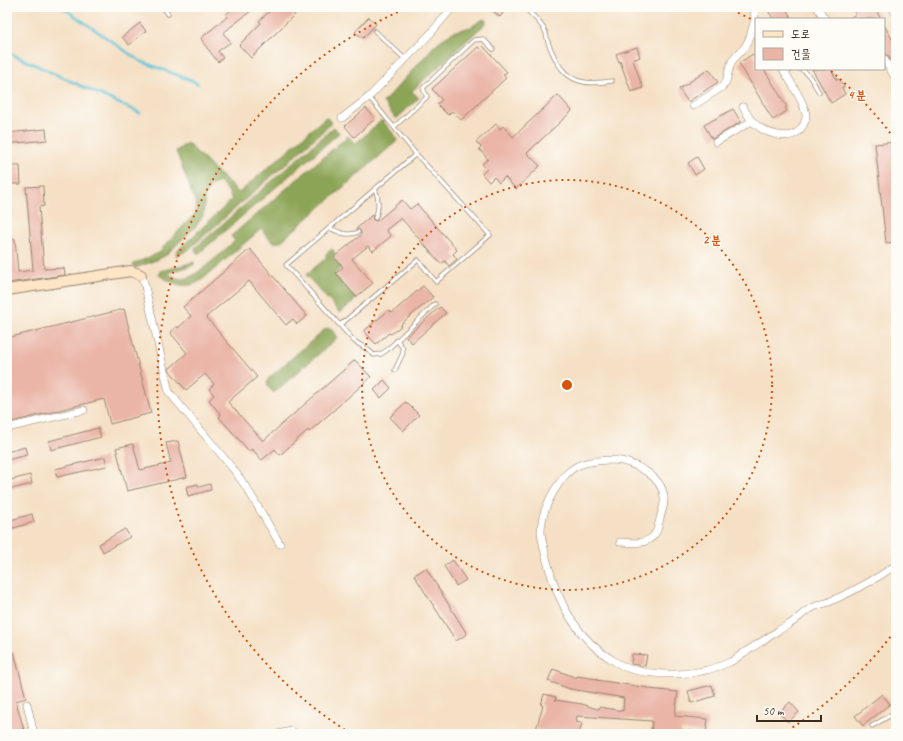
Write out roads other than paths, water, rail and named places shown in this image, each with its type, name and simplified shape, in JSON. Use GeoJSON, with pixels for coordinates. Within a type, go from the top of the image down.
{"type":"FeatureCollection","features":[{"type":"Feature","properties":{"kind":"street"},"geometry":{"type":"LineString","coordinates":[[342,118],[369,97],[430,34],[453,7]]}},
{"type":"Feature","properties":{"kind":"street"},"geometry":{"type":"LineString","coordinates":[[694,106],[722,87],[726,82],[732,60],[745,47],[750,37],[755,20],[754,7]]}},
{"type":"Feature","properties":{"kind":"street"},"geometry":{"type":"LineString","coordinates":[[817,7],[824,18]]}},
{"type":"Feature","properties":{"kind":"street"},"geometry":{"type":"LineString","coordinates":[[892,7],[896,14]]}},
{"type":"Feature","properties":{"kind":"street"},"geometry":{"type":"LineString","coordinates":[[885,61],[896,80]]}},
{"type":"Feature","properties":{"kind":"street"},"geometry":{"type":"LineString","coordinates":[[743,107],[752,121],[769,132],[780,136],[790,136],[801,130],[805,123],[806,115],[804,105],[787,70]]}},
{"type":"Feature","properties":{"kind":"street"},"geometry":{"type":"LineString","coordinates":[[716,142],[752,121]]}},
{"type":"Feature","properties":{"kind":"street"},"geometry":{"type":"LineString","coordinates":[[7,290],[131,271],[141,275],[144,282],[170,392],[234,470],[248,490],[280,544]]}},
{"type":"Feature","properties":{"kind":"street"},"geometry":{"type":"LineString","coordinates":[[7,428],[84,410]]}},
{"type":"Feature","properties":{"kind":"street"},"geometry":{"type":"LineString","coordinates":[[620,542],[637,543],[651,538],[655,534],[664,503],[663,491],[660,485],[644,470],[635,465],[615,460],[583,464],[568,472],[549,499],[542,522],[541,531],[550,574],[558,594],[565,610],[581,634],[605,656],[627,668],[654,673],[696,673],[731,662],[812,608],[860,587],[896,565]]}},
{"type":"Feature","properties":{"kind":"street"},"geometry":{"type":"LineString","coordinates":[[27,704],[34,734]]}},
{"type":"Feature","properties":{"kind":"street"},"geometry":{"type":"LineString","coordinates":[[278,734],[291,731],[297,734]]}},
{"type":"Feature","properties":{"kind":"lane"},"geometry":{"type":"LineString","coordinates":[[163,7],[168,14]]}},
{"type":"Feature","properties":{"kind":"lane"},"geometry":{"type":"LineString","coordinates":[[524,7],[545,30],[548,43],[563,72],[584,82],[612,81]]}},
{"type":"Feature","properties":{"kind":"lane"},"geometry":{"type":"LineString","coordinates":[[375,31],[405,59]]}},
{"type":"Feature","properties":{"kind":"lane"},"geometry":{"type":"LineString","coordinates":[[394,127],[427,96],[423,88],[474,40],[483,39],[493,49]]}},
{"type":"Feature","properties":{"kind":"lane"},"geometry":{"type":"LineString","coordinates":[[802,70],[809,75],[819,92]]}},
{"type":"Feature","properties":{"kind":"lane"},"geometry":{"type":"LineString","coordinates":[[340,324],[418,260],[436,282],[490,235],[416,154],[369,97]]}},
{"type":"Feature","properties":{"kind":"lane"},"geometry":{"type":"LineString","coordinates":[[416,154],[286,265],[354,341],[374,355],[381,354],[435,304]]}},
{"type":"Feature","properties":{"kind":"lane"},"geometry":{"type":"LineString","coordinates":[[375,188],[379,201],[378,212],[375,218]]}},
{"type":"Feature","properties":{"kind":"lane"},"geometry":{"type":"LineString","coordinates":[[329,228],[342,234],[350,235],[358,232]]}},
{"type":"Feature","properties":{"kind":"lane"},"geometry":{"type":"LineString","coordinates":[[395,370],[403,353],[402,347],[397,340]]}},
{"type":"Feature","properties":{"kind":"lane"},"geometry":{"type":"LineString","coordinates":[[872,726],[896,712]]}},
{"type":"Feature","properties":{"kind":"waterway"},"geometry":{"type":"LineString","coordinates":[[62,7],[140,61],[198,84]]}},
{"type":"Feature","properties":{"kind":"waterway"},"geometry":{"type":"LineString","coordinates":[[7,52],[140,113]]}}]}
